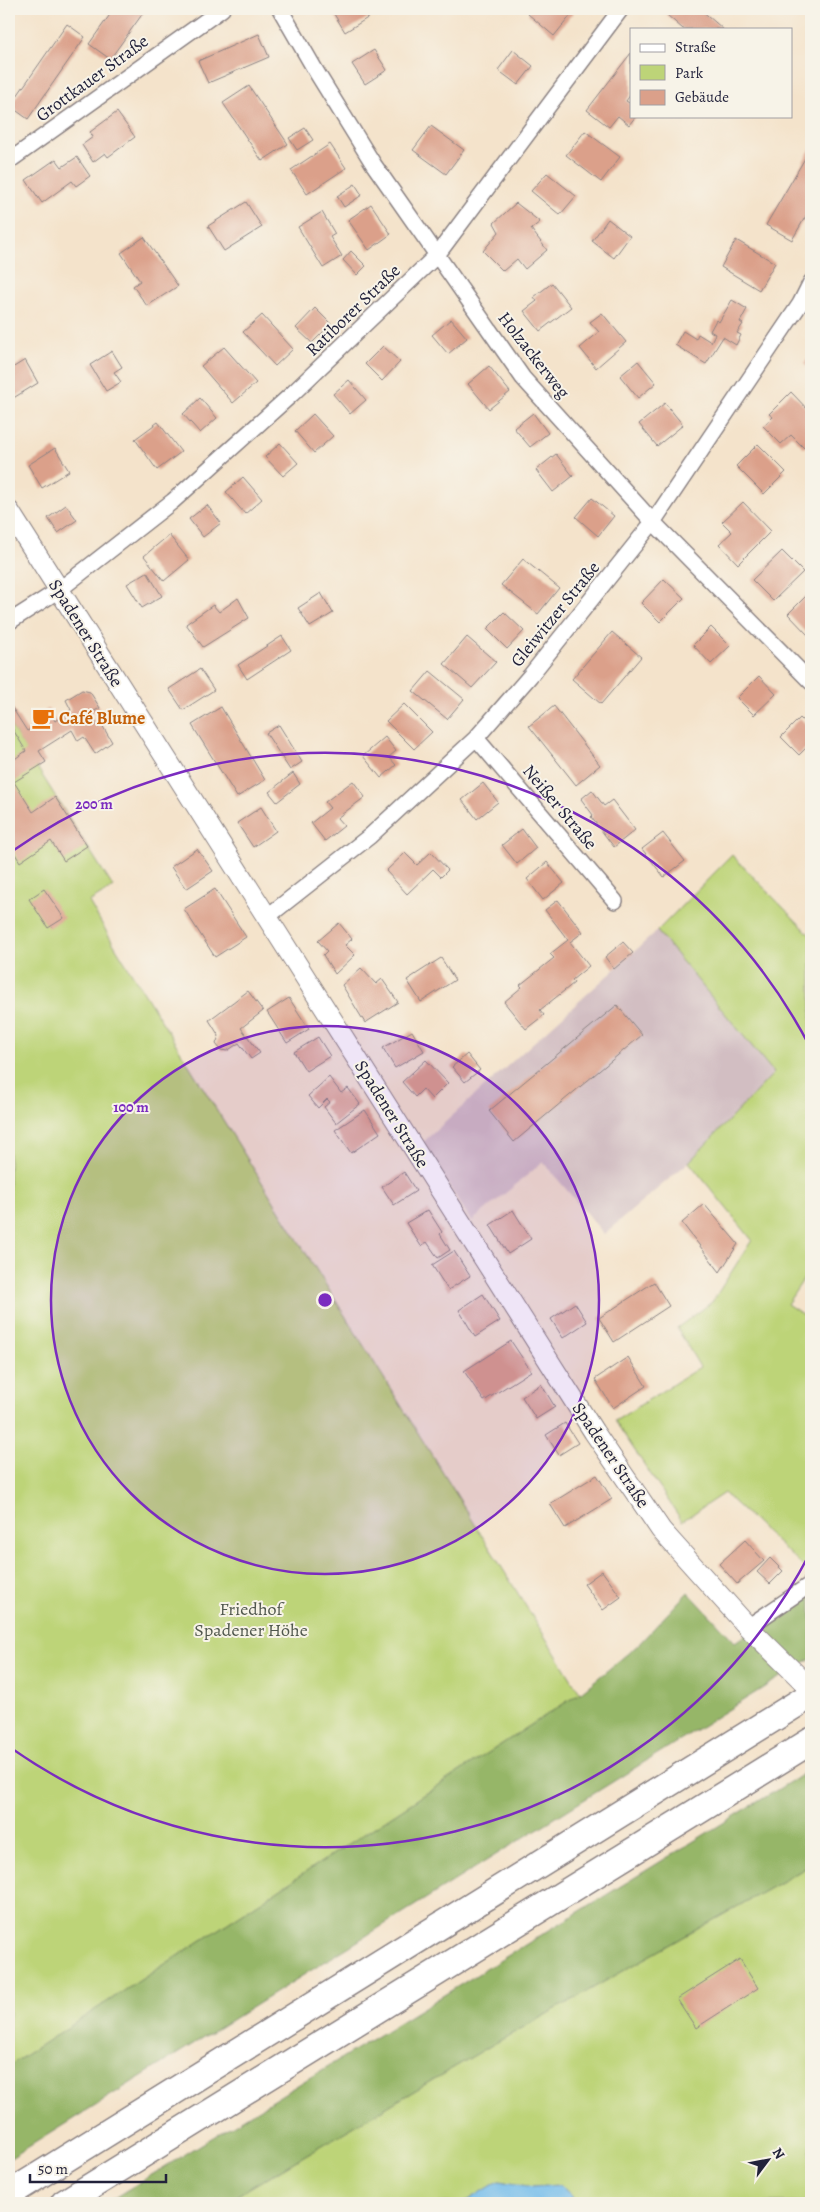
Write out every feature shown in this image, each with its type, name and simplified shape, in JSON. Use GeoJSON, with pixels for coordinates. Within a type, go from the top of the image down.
{"type":"FeatureCollection","features":[{"type":"Feature","properties":{"kind":"highway"},"geometry":{"type":"LineString","coordinates":[[9,2194],[811,1695]]}},
{"type":"Feature","properties":{"kind":"highway"},"geometry":{"type":"LineString","coordinates":[[64,2203],[804,1745]]}},
{"type":"Feature","properties":{"kind":"street","name":"Grottkauer Straße"},"geometry":{"type":"LineString","coordinates":[[9,161],[222,9]]}},
{"type":"Feature","properties":{"kind":"street","name":"Holzackerweg"},"geometry":{"type":"LineString","coordinates":[[280,9],[316,73],[374,165],[523,378],[653,522],[811,682]]}},
{"type":"Feature","properties":{"kind":"street","name":"Ratiborer Straße"},"geometry":{"type":"LineString","coordinates":[[9,622],[59,590],[173,501],[292,394],[437,255],[621,9]]}},
{"type":"Feature","properties":{"kind":"street","name":"Gleiwitzer Straße"},"geometry":{"type":"LineString","coordinates":[[267,917],[370,836],[476,738],[530,676],[653,522],[800,304],[811,282]]}},
{"type":"Feature","properties":{"kind":"street","name":"Spadener Straße"},"geometry":{"type":"LineString","coordinates":[[9,511],[616,1464],[661,1530],[748,1627],[811,1689]]}},
{"type":"Feature","properties":{"kind":"street","name":"Neißer Straße"},"geometry":{"type":"LineString","coordinates":[[476,738],[615,902]]}},
{"type":"Feature","properties":{"kind":"street"},"geometry":{"type":"LineString","coordinates":[[748,1627],[811,1584]]}},
{"type":"Feature","properties":{"kind":"shaded area"},"geometry":{"type":"Polygon","coordinates":[[[657,931],[774,1073],[689,1162],[604,1234],[543,1162],[472,1221],[421,1144],[657,931]]]}},
{"type":"Feature","properties":{"kind":"green space","name":"Friedhof Spadener Höhe"},"geometry":{"type":"Polygon","coordinates":[[[9,723],[113,887],[89,902],[116,948],[580,1693],[9,2066],[9,723]]]}},
{"type":"Feature","properties":{"kind":"green space"},"geometry":{"type":"Polygon","coordinates":[[[732,855],[811,936],[811,1268],[787,1304],[811,1320],[811,1574],[724,1493],[682,1521],[615,1421],[700,1367],[677,1328],[712,1302],[752,1240],[689,1162],[774,1073],[657,931],[732,855]]]}},
{"type":"Feature","properties":{"kind":"green space"},"geometry":{"type":"Polygon","coordinates":[[[811,1590],[811,1658],[9,2159],[9,2066],[580,1693],[638,1645],[688,1592],[735,1642],[811,1590]]]}},
{"type":"Feature","properties":{"kind":"green space"},"geometry":{"type":"Polygon","coordinates":[[[811,1769],[811,1865],[492,2045],[224,2203],[106,2203],[811,1769]]]}},
{"type":"Feature","properties":{"kind":"green space"},"geometry":{"type":"Polygon","coordinates":[[[811,1865],[811,2203],[574,2203],[572,2196],[560,2185],[533,2187],[499,2181],[464,2203],[224,2203],[492,2045],[811,1865]]]}},
{"type":"Feature","properties":{"kind":"water"},"geometry":{"type":"Polygon","coordinates":[[[499,2181],[533,2187],[560,2185],[572,2196],[574,2203],[464,2203],[499,2181]]]}},
{"type":"Feature","properties":{"kind":"building"},"geometry":{"type":"Polygon","coordinates":[[[114,9],[146,9],[110,59],[89,44],[114,9]]]}},
{"type":"Feature","properties":{"kind":"building"},"geometry":{"type":"Polygon","coordinates":[[[342,9],[382,9],[345,32],[334,14],[342,9]]]}},
{"type":"Feature","properties":{"kind":"building"},"geometry":{"type":"Polygon","coordinates":[[[532,9],[576,9],[554,36],[528,14],[532,9]]]}},
{"type":"Feature","properties":{"kind":"building"},"geometry":{"type":"Polygon","coordinates":[[[672,9],[700,9],[722,28],[682,28],[667,15],[672,9]]]}},
{"type":"Feature","properties":{"kind":"building"},"geometry":{"type":"Polygon","coordinates":[[[67,24],[85,37],[28,119],[10,106],[67,24]]]}},
{"type":"Feature","properties":{"kind":"building"},"geometry":{"type":"Polygon","coordinates":[[[259,34],[269,57],[208,83],[198,61],[259,34]]]}},
{"type":"Feature","properties":{"kind":"building"},"geometry":{"type":"Polygon","coordinates":[[[374,50],[387,70],[365,84],[352,64],[374,50]]]}},
{"type":"Feature","properties":{"kind":"building"},"geometry":{"type":"Polygon","coordinates":[[[513,50],[533,66],[518,85],[498,70],[513,50]]]}},
{"type":"Feature","properties":{"kind":"building"},"geometry":{"type":"Polygon","coordinates":[[[630,54],[630,95],[626,101],[630,103],[630,118],[634,118],[629,125],[618,116],[609,127],[587,110],[630,54]]]}},
{"type":"Feature","properties":{"kind":"building"},"geometry":{"type":"Polygon","coordinates":[[[249,86],[288,144],[262,161],[223,103],[249,86]]]}},
{"type":"Feature","properties":{"kind":"building"},"geometry":{"type":"Polygon","coordinates":[[[117,112],[135,137],[108,157],[105,153],[93,162],[82,145],[93,137],[90,132],[117,112]]]}},
{"type":"Feature","properties":{"kind":"building"},"geometry":{"type":"Polygon","coordinates":[[[431,126],[464,150],[446,174],[413,150],[431,126]]]}},
{"type":"Feature","properties":{"kind":"building"},"geometry":{"type":"Polygon","coordinates":[[[305,128],[313,140],[297,150],[289,138],[305,128]]]}},
{"type":"Feature","properties":{"kind":"building"},"geometry":{"type":"Polygon","coordinates":[[[585,131],[620,157],[601,182],[566,155],[585,131]]]}},
{"type":"Feature","properties":{"kind":"building"},"geometry":{"type":"Polygon","coordinates":[[[330,144],[346,168],[307,194],[291,170],[330,144]]]}},
{"type":"Feature","properties":{"kind":"building"},"geometry":{"type":"Polygon","coordinates":[[[811,148],[811,207],[792,240],[766,225],[811,148]]]}},
{"type":"Feature","properties":{"kind":"building"},"geometry":{"type":"Polygon","coordinates":[[[77,157],[90,176],[76,186],[72,181],[42,203],[26,180],[56,159],[62,167],[77,157]]]}},
{"type":"Feature","properties":{"kind":"building"},"geometry":{"type":"Polygon","coordinates":[[[547,173],[576,196],[560,215],[531,191],[547,173]]]}},
{"type":"Feature","properties":{"kind":"building"},"geometry":{"type":"Polygon","coordinates":[[[355,184],[362,195],[344,207],[337,196],[355,184]]]}},
{"type":"Feature","properties":{"kind":"building"},"geometry":{"type":"Polygon","coordinates":[[[246,202],[262,227],[224,251],[208,226],[246,202]]]}},
{"type":"Feature","properties":{"kind":"building"},"geometry":{"type":"Polygon","coordinates":[[[516,203],[540,222],[531,229],[547,250],[525,269],[517,259],[503,271],[483,251],[499,232],[494,223],[516,203]]]}},
{"type":"Feature","properties":{"kind":"building"},"geometry":{"type":"Polygon","coordinates":[[[371,204],[391,234],[369,250],[348,220],[371,204]]]}},
{"type":"Feature","properties":{"kind":"building"},"geometry":{"type":"Polygon","coordinates":[[[322,212],[335,234],[330,237],[342,256],[323,268],[298,227],[322,212]]]}},
{"type":"Feature","properties":{"kind":"building"},"geometry":{"type":"Polygon","coordinates":[[[608,219],[630,236],[614,258],[592,241],[608,219]]]}},
{"type":"Feature","properties":{"kind":"building"},"geometry":{"type":"Polygon","coordinates":[[[144,237],[178,286],[147,306],[133,286],[140,281],[121,253],[144,237]]]}},
{"type":"Feature","properties":{"kind":"building"},"geometry":{"type":"Polygon","coordinates":[[[736,240],[775,263],[759,290],[721,267],[736,240]]]}},
{"type":"Feature","properties":{"kind":"building"},"geometry":{"type":"Polygon","coordinates":[[[351,251],[366,266],[357,275],[343,260],[351,251]]]}},
{"type":"Feature","properties":{"kind":"building"},"geometry":{"type":"Polygon","coordinates":[[[552,283],[571,307],[540,331],[524,311],[537,301],[534,297],[552,283]]]}},
{"type":"Feature","properties":{"kind":"building"},"geometry":{"type":"Polygon","coordinates":[[[732,300],[747,309],[740,322],[743,324],[737,333],[741,335],[736,345],[723,337],[706,364],[675,345],[683,331],[696,339],[698,334],[711,342],[715,334],[710,331],[716,320],[719,322],[732,300]]]}},
{"type":"Feature","properties":{"kind":"building"},"geometry":{"type":"Polygon","coordinates":[[[315,308],[331,324],[312,343],[296,328],[315,308]]]}},
{"type":"Feature","properties":{"kind":"building"},"geometry":{"type":"Polygon","coordinates":[[[602,313],[626,342],[596,368],[580,348],[599,332],[590,322],[602,313]]]}},
{"type":"Feature","properties":{"kind":"building"},"geometry":{"type":"Polygon","coordinates":[[[262,315],[293,349],[275,366],[243,332],[262,315]]]}},
{"type":"Feature","properties":{"kind":"building"},"geometry":{"type":"Polygon","coordinates":[[[451,319],[467,338],[448,354],[432,335],[451,319]]]}},
{"type":"Feature","properties":{"kind":"building"},"geometry":{"type":"Polygon","coordinates":[[[383,346],[400,362],[382,381],[365,364],[383,346]]]}},
{"type":"Feature","properties":{"kind":"building"},"geometry":{"type":"Polygon","coordinates":[[[224,347],[256,383],[233,403],[201,366],[224,347]]]}},
{"type":"Feature","properties":{"kind":"building"},"geometry":{"type":"Polygon","coordinates":[[[112,351],[122,367],[114,372],[121,382],[106,391],[90,365],[112,351]]]}},
{"type":"Feature","properties":{"kind":"building"},"geometry":{"type":"Polygon","coordinates":[[[811,356],[811,371],[804,363],[811,356]]]}},
{"type":"Feature","properties":{"kind":"building"},"geometry":{"type":"Polygon","coordinates":[[[25,360],[38,383],[10,400],[9,370],[25,360]]]}},
{"type":"Feature","properties":{"kind":"building"},"geometry":{"type":"Polygon","coordinates":[[[638,361],[656,383],[638,398],[620,376],[638,361]]]}},
{"type":"Feature","properties":{"kind":"building"},"geometry":{"type":"Polygon","coordinates":[[[489,366],[510,392],[489,409],[468,384],[489,366]]]}},
{"type":"Feature","properties":{"kind":"building"},"geometry":{"type":"Polygon","coordinates":[[[349,380],[366,400],[350,414],[333,394],[349,380]]]}},
{"type":"Feature","properties":{"kind":"building"},"geometry":{"type":"Polygon","coordinates":[[[791,392],[811,413],[811,441],[804,448],[791,435],[781,444],[763,426],[773,417],[769,414],[791,392]]]}},
{"type":"Feature","properties":{"kind":"building"},"geometry":{"type":"Polygon","coordinates":[[[200,398],[217,418],[200,433],[183,414],[200,398]]]}},
{"type":"Feature","properties":{"kind":"building"},"geometry":{"type":"Polygon","coordinates":[[[665,403],[683,425],[657,446],[639,424],[665,403]]]}},
{"type":"Feature","properties":{"kind":"building"},"geometry":{"type":"Polygon","coordinates":[[[533,413],[548,433],[530,447],[514,428],[533,413]]]}},
{"type":"Feature","properties":{"kind":"building"},"geometry":{"type":"Polygon","coordinates":[[[313,414],[333,436],[314,453],[295,431],[313,414]]]}},
{"type":"Feature","properties":{"kind":"building"},"geometry":{"type":"Polygon","coordinates":[[[158,422],[181,452],[157,470],[135,439],[158,422]]]}},
{"type":"Feature","properties":{"kind":"building"},"geometry":{"type":"Polygon","coordinates":[[[280,443],[298,463],[283,476],[265,457],[280,443]]]}},
{"type":"Feature","properties":{"kind":"building"},"geometry":{"type":"Polygon","coordinates":[[[758,444],[786,472],[764,494],[736,466],[758,444]]]}},
{"type":"Feature","properties":{"kind":"building"},"geometry":{"type":"Polygon","coordinates":[[[55,448],[69,471],[42,488],[28,465],[55,448]]]}},
{"type":"Feature","properties":{"kind":"building"},"geometry":{"type":"Polygon","coordinates":[[[556,454],[573,476],[553,492],[536,470],[556,454]]]}},
{"type":"Feature","properties":{"kind":"building"},"geometry":{"type":"Polygon","coordinates":[[[243,477],[262,499],[245,514],[226,492],[243,477]]]}},
{"type":"Feature","properties":{"kind":"building"},"geometry":{"type":"Polygon","coordinates":[[[592,498],[614,516],[598,536],[576,517],[592,498]]]}},
{"type":"Feature","properties":{"kind":"building"},"geometry":{"type":"Polygon","coordinates":[[[743,502],[771,531],[738,564],[719,544],[732,532],[722,522],[743,502]]]}},
{"type":"Feature","properties":{"kind":"building"},"geometry":{"type":"Polygon","coordinates":[[[66,505],[77,520],[58,533],[48,518],[66,505]]]}},
{"type":"Feature","properties":{"kind":"building"},"geometry":{"type":"Polygon","coordinates":[[[207,505],[221,523],[203,537],[189,519],[207,505]]]}},
{"type":"Feature","properties":{"kind":"building"},"geometry":{"type":"Polygon","coordinates":[[[169,535],[189,560],[164,581],[144,556],[169,535]]]}},
{"type":"Feature","properties":{"kind":"building"},"geometry":{"type":"Polygon","coordinates":[[[782,551],[803,572],[773,601],[752,580],[782,551]]]}},
{"type":"Feature","properties":{"kind":"building"},"geometry":{"type":"Polygon","coordinates":[[[523,559],[559,588],[538,614],[501,585],[523,559]]]}},
{"type":"Feature","properties":{"kind":"building"},"geometry":{"type":"Polygon","coordinates":[[[147,572],[162,596],[142,608],[127,584],[147,572]]]}},
{"type":"Feature","properties":{"kind":"building"},"geometry":{"type":"Polygon","coordinates":[[[664,579],[684,598],[660,622],[641,603],[664,579]]]}},
{"type":"Feature","properties":{"kind":"building"},"geometry":{"type":"Polygon","coordinates":[[[811,591],[811,631],[808,635],[788,614],[811,591]]]}},
{"type":"Feature","properties":{"kind":"building"},"geometry":{"type":"Polygon","coordinates":[[[321,593],[333,613],[310,627],[298,608],[321,593]]]}},
{"type":"Feature","properties":{"kind":"building"},"geometry":{"type":"Polygon","coordinates":[[[238,598],[249,618],[203,647],[186,624],[213,605],[219,612],[238,598]]]}},
{"type":"Feature","properties":{"kind":"building"},"geometry":{"type":"Polygon","coordinates":[[[504,612],[524,631],[507,649],[487,629],[504,612]]]}},
{"type":"Feature","properties":{"kind":"building"},"geometry":{"type":"Polygon","coordinates":[[[711,627],[730,646],[711,664],[693,645],[711,627]]]}},
{"type":"Feature","properties":{"kind":"building"},"geometry":{"type":"Polygon","coordinates":[[[612,632],[641,657],[601,704],[572,679],[612,632]]]}},
{"type":"Feature","properties":{"kind":"building"},"geometry":{"type":"Polygon","coordinates":[[[282,636],[291,650],[247,679],[238,665],[282,636]]]}},
{"type":"Feature","properties":{"kind":"building"},"geometry":{"type":"Polygon","coordinates":[[[467,637],[496,662],[472,688],[444,664],[467,637]]]}},
{"type":"Feature","properties":{"kind":"building"},"geometry":{"type":"Polygon","coordinates":[[[200,669],[214,690],[183,710],[169,689],[200,669]]]}},
{"type":"Feature","properties":{"kind":"building"},"geometry":{"type":"Polygon","coordinates":[[[430,671],[464,699],[447,719],[413,691],[430,671]]]}},
{"type":"Feature","properties":{"kind":"building"},"geometry":{"type":"Polygon","coordinates":[[[759,676],[776,694],[754,715],[737,698],[759,676]]]}},
{"type":"Feature","properties":{"kind":"building"},"geometry":{"type":"Polygon","coordinates":[[[82,690],[90,692],[100,708],[89,714],[98,727],[102,725],[112,742],[95,754],[84,737],[78,741],[72,730],[39,751],[46,762],[14,782],[33,812],[55,797],[87,846],[64,861],[51,841],[20,862],[9,844],[9,763],[26,751],[9,723],[9,703],[27,731],[36,726],[32,719],[48,709],[55,721],[71,710],[66,700],[82,690]]]}},
{"type":"Feature","properties":{"kind":"building"},"geometry":{"type":"Polygon","coordinates":[[[404,704],[432,732],[414,749],[386,721],[404,704]]]}},
{"type":"Feature","properties":{"kind":"building"},"geometry":{"type":"Polygon","coordinates":[[[554,706],[600,765],[576,785],[529,726],[554,706]]]}},
{"type":"Feature","properties":{"kind":"building"},"geometry":{"type":"Polygon","coordinates":[[[221,707],[265,780],[237,797],[192,725],[221,707]]]}},
{"type":"Feature","properties":{"kind":"building"},"geometry":{"type":"Polygon","coordinates":[[[800,718],[811,729],[811,743],[799,755],[781,737],[800,718]]]}},
{"type":"Feature","properties":{"kind":"building"},"geometry":{"type":"Polygon","coordinates":[[[279,725],[302,762],[290,770],[266,733],[279,725]]]}},
{"type":"Feature","properties":{"kind":"building"},"geometry":{"type":"Polygon","coordinates":[[[385,737],[396,751],[389,757],[396,765],[381,778],[363,756],[385,737]]]}},
{"type":"Feature","properties":{"kind":"building"},"geometry":{"type":"Polygon","coordinates":[[[293,773],[300,784],[277,802],[269,792],[293,773]]]}},
{"type":"Feature","properties":{"kind":"building"},"geometry":{"type":"Polygon","coordinates":[[[353,781],[365,797],[337,818],[344,826],[325,841],[311,823],[330,808],[325,802],[353,781]]]}},
{"type":"Feature","properties":{"kind":"building"},"geometry":{"type":"Polygon","coordinates":[[[483,783],[498,802],[477,819],[462,800],[483,783]]]}},
{"type":"Feature","properties":{"kind":"building"},"geometry":{"type":"Polygon","coordinates":[[[592,790],[604,806],[612,800],[635,830],[614,847],[591,817],[593,815],[581,799],[592,790]]]}},
{"type":"Feature","properties":{"kind":"building"},"geometry":{"type":"Polygon","coordinates":[[[261,807],[276,831],[253,847],[237,823],[261,807]]]}},
{"type":"Feature","properties":{"kind":"building"},"geometry":{"type":"Polygon","coordinates":[[[522,829],[536,848],[517,864],[502,845],[522,829]]]}},
{"type":"Feature","properties":{"kind":"building"},"geometry":{"type":"Polygon","coordinates":[[[663,833],[685,861],[664,877],[642,849],[663,833]]]}},
{"type":"Feature","properties":{"kind":"building"},"geometry":{"type":"Polygon","coordinates":[[[197,849],[213,871],[186,889],[171,867],[197,849]]]}},
{"type":"Feature","properties":{"kind":"building"},"geometry":{"type":"Polygon","coordinates":[[[431,852],[448,870],[441,877],[433,869],[407,894],[386,871],[405,853],[417,865],[431,852]]]}},
{"type":"Feature","properties":{"kind":"building"},"geometry":{"type":"Polygon","coordinates":[[[547,862],[564,883],[543,900],[527,879],[547,862]]]}},
{"type":"Feature","properties":{"kind":"building"},"geometry":{"type":"Polygon","coordinates":[[[44,889],[64,918],[48,928],[29,899],[44,889]]]}},
{"type":"Feature","properties":{"kind":"building"},"geometry":{"type":"Polygon","coordinates":[[[215,889],[246,937],[215,957],[184,909],[215,889]]]}},
{"type":"Feature","properties":{"kind":"building"},"geometry":{"type":"Polygon","coordinates":[[[558,900],[583,932],[570,942],[589,966],[572,980],[574,983],[540,1010],[544,1015],[526,1029],[504,1002],[522,987],[520,985],[554,958],[550,954],[568,940],[545,910],[558,900]]]}},
{"type":"Feature","properties":{"kind":"building"},"geometry":{"type":"Polygon","coordinates":[[[339,923],[352,939],[345,945],[355,955],[335,974],[323,955],[327,951],[318,941],[339,923]]]}},
{"type":"Feature","properties":{"kind":"building"},"geometry":{"type":"Polygon","coordinates":[[[623,942],[633,953],[614,969],[605,957],[623,942]]]}},
{"type":"Feature","properties":{"kind":"building"},"geometry":{"type":"Polygon","coordinates":[[[441,958],[455,980],[421,1002],[407,980],[441,958]]]}},
{"type":"Feature","properties":{"kind":"building"},"geometry":{"type":"Polygon","coordinates":[[[361,968],[376,984],[382,979],[398,1002],[365,1023],[342,985],[361,968]]]}},
{"type":"Feature","properties":{"kind":"building"},"geometry":{"type":"Polygon","coordinates":[[[248,991],[263,1011],[241,1028],[260,1053],[251,1059],[239,1043],[227,1051],[221,1050],[216,1044],[219,1036],[209,1020],[248,991]]]}},
{"type":"Feature","properties":{"kind":"building"},"geometry":{"type":"Polygon","coordinates":[[[289,998],[309,1029],[287,1043],[267,1012],[289,998]]]}},
{"type":"Feature","properties":{"kind":"building"},"geometry":{"type":"Polygon","coordinates":[[[617,1005],[642,1035],[514,1142],[489,1111],[617,1005]]]}},
{"type":"Feature","properties":{"kind":"building"},"geometry":{"type":"Polygon","coordinates":[[[412,1031],[424,1051],[395,1068],[383,1048],[412,1031]]]}},
{"type":"Feature","properties":{"kind":"building"},"geometry":{"type":"Polygon","coordinates":[[[318,1037],[330,1056],[306,1071],[294,1052],[318,1037]]]}},
{"type":"Feature","properties":{"kind":"building"},"geometry":{"type":"Polygon","coordinates":[[[467,1054],[480,1070],[465,1082],[452,1067],[467,1054]]]}},
{"type":"Feature","properties":{"kind":"building"},"geometry":{"type":"Polygon","coordinates":[[[426,1060],[448,1083],[432,1099],[423,1089],[415,1097],[402,1082],[426,1060]]]}},
{"type":"Feature","properties":{"kind":"building"},"geometry":{"type":"Polygon","coordinates":[[[329,1077],[341,1093],[348,1088],[360,1104],[336,1123],[324,1107],[330,1102],[327,1099],[318,1108],[308,1096],[329,1077]]]}},
{"type":"Feature","properties":{"kind":"building"},"geometry":{"type":"Polygon","coordinates":[[[365,1110],[380,1133],[351,1153],[335,1130],[365,1110]]]}},
{"type":"Feature","properties":{"kind":"building"},"geometry":{"type":"Polygon","coordinates":[[[404,1172],[416,1191],[394,1205],[382,1187],[404,1172]]]}},
{"type":"Feature","properties":{"kind":"building"},"geometry":{"type":"Polygon","coordinates":[[[704,1204],[738,1244],[720,1272],[682,1223],[704,1204]]]}},
{"type":"Feature","properties":{"kind":"building"},"geometry":{"type":"Polygon","coordinates":[[[428,1210],[442,1232],[440,1234],[450,1250],[438,1258],[427,1242],[421,1246],[406,1223],[428,1210]]]}},
{"type":"Feature","properties":{"kind":"building"},"geometry":{"type":"Polygon","coordinates":[[[513,1210],[531,1239],[508,1254],[490,1225],[513,1210]]]}},
{"type":"Feature","properties":{"kind":"building"},"geometry":{"type":"Polygon","coordinates":[[[454,1251],[470,1276],[448,1290],[432,1265],[454,1251]]]}},
{"type":"Feature","properties":{"kind":"building"},"geometry":{"type":"Polygon","coordinates":[[[654,1282],[669,1306],[614,1342],[599,1318],[654,1282]]]}},
{"type":"Feature","properties":{"kind":"building"},"geometry":{"type":"Polygon","coordinates":[[[483,1294],[500,1321],[475,1337],[459,1310],[483,1294]]]}},
{"type":"Feature","properties":{"kind":"building"},"geometry":{"type":"Polygon","coordinates":[[[575,1303],[587,1322],[563,1338],[551,1319],[575,1303]]]}},
{"type":"Feature","properties":{"kind":"building"},"geometry":{"type":"Polygon","coordinates":[[[511,1341],[531,1371],[484,1401],[464,1371],[511,1341]]]}},
{"type":"Feature","properties":{"kind":"building"},"geometry":{"type":"Polygon","coordinates":[[[628,1357],[646,1386],[613,1408],[595,1379],[628,1357]]]}},
{"type":"Feature","properties":{"kind":"building"},"geometry":{"type":"Polygon","coordinates":[[[541,1384],[555,1407],[536,1419],[522,1397],[541,1384]]]}},
{"type":"Feature","properties":{"kind":"building"},"geometry":{"type":"Polygon","coordinates":[[[565,1423],[578,1443],[559,1455],[546,1435],[565,1423]]]}},
{"type":"Feature","properties":{"kind":"building"},"geometry":{"type":"Polygon","coordinates":[[[597,1475],[612,1499],[565,1528],[550,1504],[597,1475]]]}},
{"type":"Feature","properties":{"kind":"building"},"geometry":{"type":"Polygon","coordinates":[[[745,1540],[764,1561],[737,1584],[719,1564],[745,1540]]]}},
{"type":"Feature","properties":{"kind":"building"},"geometry":{"type":"Polygon","coordinates":[[[770,1558],[783,1571],[770,1584],[757,1572],[770,1558]]]}},
{"type":"Feature","properties":{"kind":"building"},"geometry":{"type":"Polygon","coordinates":[[[602,1571],[621,1597],[603,1610],[584,1584],[602,1571]]]}},
{"type":"Feature","properties":{"kind":"building"},"geometry":{"type":"Polygon","coordinates":[[[740,1959],[758,1988],[696,2028],[677,1999],[740,1959]]]}},
{"type":"Feature","properties":{"kind":"place","name":"Café Blume"},"geometry":{"type":"Point","coordinates":[43,718]}}]}
